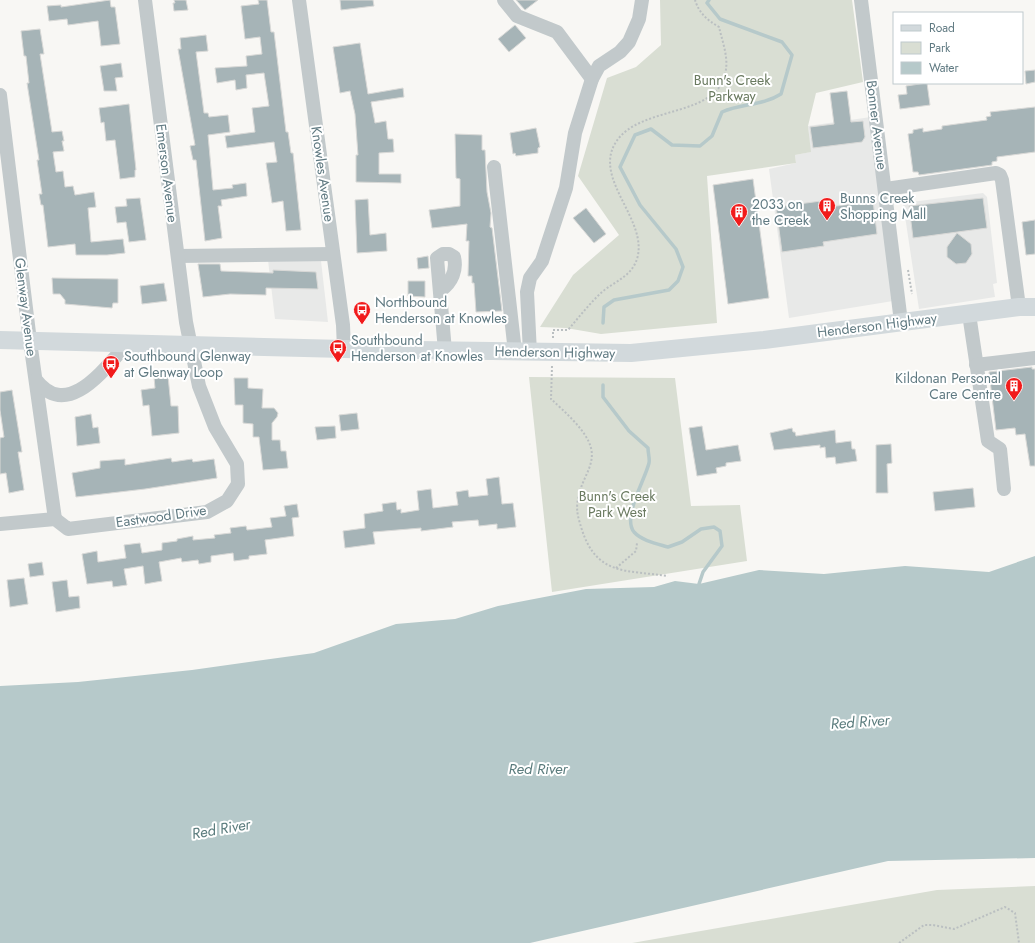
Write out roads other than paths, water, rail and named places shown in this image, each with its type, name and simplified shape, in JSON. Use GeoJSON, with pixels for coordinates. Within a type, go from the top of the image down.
{"type":"FeatureCollection","features":[{"type":"Feature","properties":{"kind":"main road","name":"Henderson Highway"},"geometry":{"type":"LineString","coordinates":[[0,340],[344,349],[631,353],[698,347],[1027,307]]}},
{"type":"Feature","properties":{"kind":"street","name":"Emerson Avenue"},"geometry":{"type":"LineString","coordinates":[[145,0],[186,322],[191,345]]}},
{"type":"Feature","properties":{"kind":"street","name":"Knowles Avenue"},"geometry":{"type":"LineString","coordinates":[[299,0],[333,254],[344,349]]}},
{"type":"Feature","properties":{"kind":"street"},"geometry":{"type":"LineString","coordinates":[[504,0],[517,16],[557,32],[592,79]]}},
{"type":"Feature","properties":{"kind":"street"},"geometry":{"type":"LineString","coordinates":[[523,352],[527,292],[530,278],[542,261],[566,188],[575,133],[592,79],[599,66],[620,52],[629,42],[639,19],[642,0]]}},
{"type":"Feature","properties":{"kind":"street","name":"Bonner Avenue"},"geometry":{"type":"LineString","coordinates":[[861,0],[886,189],[901,322]]}},
{"type":"Feature","properties":{"kind":"street","name":"Glenway Avenue"},"geometry":{"type":"LineString","coordinates":[[0,95],[30,341],[55,519]]}},
{"type":"Feature","properties":{"kind":"street"},"geometry":{"type":"LineString","coordinates":[[494,167],[523,352]]}},
{"type":"Feature","properties":{"kind":"street"},"geometry":{"type":"LineString","coordinates":[[886,189],[996,173],[1000,175],[1027,307]]}},
{"type":"Feature","properties":{"kind":"street"},"geometry":{"type":"LineString","coordinates":[[178,256],[333,254]]}},
{"type":"Feature","properties":{"kind":"street"},"geometry":{"type":"LineString","coordinates":[[441,290],[445,351]]}},
{"type":"Feature","properties":{"kind":"street"},"geometry":{"type":"LineString","coordinates":[[969,314],[988,441],[1000,449],[1004,489]]}},
{"type":"Feature","properties":{"kind":"street"},"geometry":{"type":"LineString","coordinates":[[36,380],[44,390],[59,396],[76,393],[90,384],[127,344]]}},
{"type":"Feature","properties":{"kind":"street","name":"Eastwood Drive"},"geometry":{"type":"LineString","coordinates":[[55,519],[68,529],[207,512],[227,501],[238,484],[237,464],[215,427],[199,386],[191,345]]}},
{"type":"Feature","properties":{"kind":"street"},"geometry":{"type":"LineString","coordinates":[[976,365],[1035,358]]}},
{"type":"Feature","properties":{"kind":"street"},"geometry":{"type":"LineString","coordinates":[[0,524],[55,519]]}},
{"type":"Feature","properties":{"kind":"water","name":"Red River"},"geometry":{"type":"Polygon","coordinates":[[[1035,556],[1035,858],[888,861],[530,943],[0,943],[0,686],[78,682],[192,670],[314,653],[396,624],[455,619],[498,606],[586,589],[654,587],[675,581],[699,584],[759,570],[824,574],[905,566],[989,572],[1035,556]]]}},
{"type":"Feature","properties":{"kind":"waterway"},"geometry":{"type":"LineString","coordinates":[[603,323],[604,307],[614,300],[669,290],[678,281],[683,267],[676,249],[640,205],[620,167],[635,135],[651,129],[672,145],[700,146],[712,136],[722,112],[737,107],[767,101],[781,94],[792,55],[782,42],[720,19],[707,3],[709,0]]}},
{"type":"Feature","properties":{"kind":"waterway"},"geometry":{"type":"LineString","coordinates":[[603,385],[603,397],[629,431],[648,448],[649,463],[632,508],[631,525],[634,532],[646,540],[668,547],[682,542],[701,529],[714,527],[720,531],[722,546],[703,572],[699,584]]}},
{"type":"Feature","properties":{"kind":"place","name":"Bunns Creek Shopping Mall"},"geometry":{"type":"Point","coordinates":[827,221]}},
{"type":"Feature","properties":{"kind":"place","name":"2033 on the Creek"},"geometry":{"type":"Point","coordinates":[739,227]}},
{"type":"Feature","properties":{"kind":"place","name":"Northbound Henderson at Knowles"},"geometry":{"type":"Point","coordinates":[362,325]}},
{"type":"Feature","properties":{"kind":"place","name":"Southbound Henderson at Knowles"},"geometry":{"type":"Point","coordinates":[338,363]}},
{"type":"Feature","properties":{"kind":"place","name":"Southbound Glenway at Glenway Loop"},"geometry":{"type":"Point","coordinates":[111,379]}},
{"type":"Feature","properties":{"kind":"place","name":"Kildonan Personal Care Centre"},"geometry":{"type":"Point","coordinates":[1014,401]}},
{"type":"Feature","properties":{"kind":"park label","name":"Bunn's Creek Parkway"},"geometry":{"type":"Point","coordinates":[732,88]}},
{"type":"Feature","properties":{"kind":"park label","name":"Bunn's Creek Park West"},"geometry":{"type":"Point","coordinates":[617,504]}}]}
